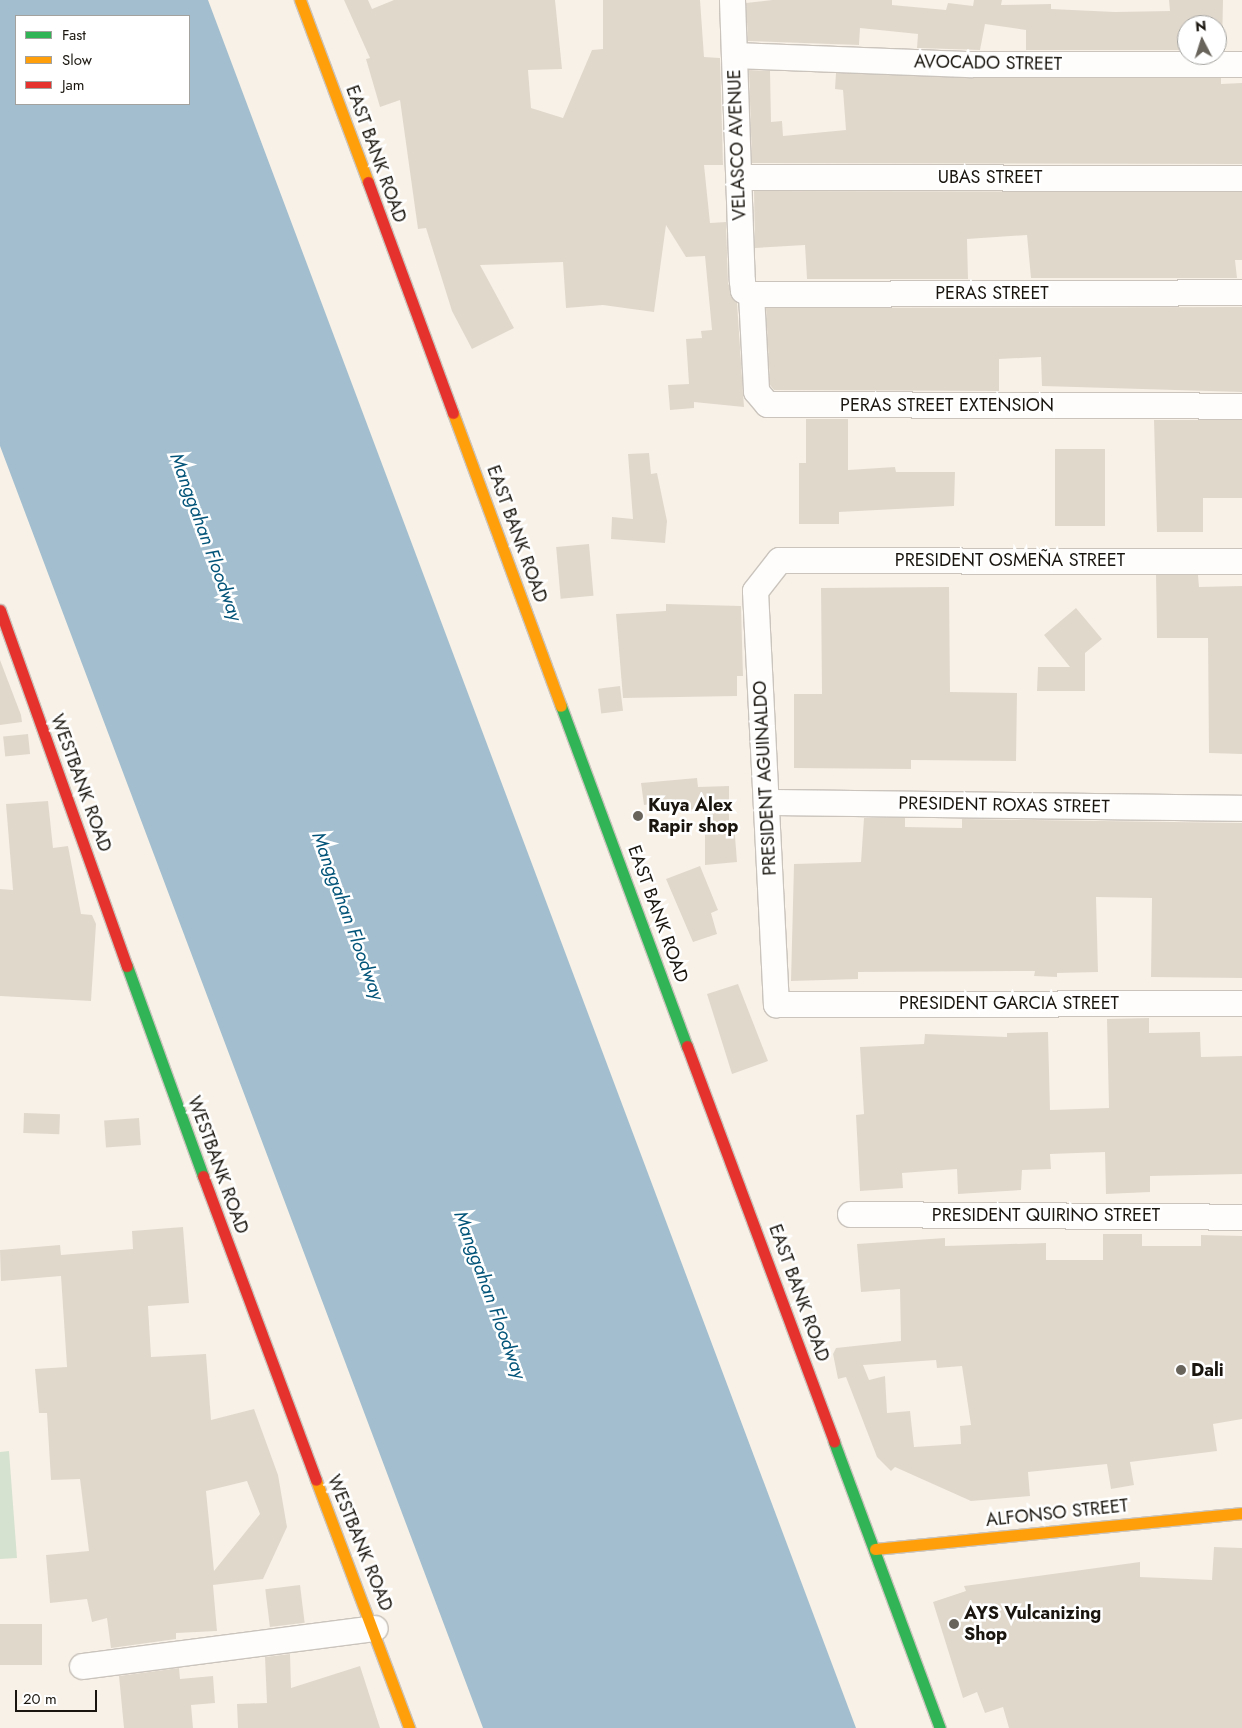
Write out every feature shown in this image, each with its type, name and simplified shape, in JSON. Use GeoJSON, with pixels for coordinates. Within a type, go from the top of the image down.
{"type":"FeatureCollection","features":[{"type":"Feature","properties":{"kind":"main road","name":"EAST BANK ROAD"},"geometry":{"type":"LineString","coordinates":[[300,0],[940,1728]]}},
{"type":"Feature","properties":{"kind":"main road","name":"WESTBANK ROAD"},"geometry":{"type":"LineString","coordinates":[[0,610],[275,1378],[375,1628],[409,1728]]}},
{"type":"Feature","properties":{"kind":"main road","name":"ALFONSO STREET"},"geometry":{"type":"LineString","coordinates":[[875,1549],[1242,1513]]}},
{"type":"Feature","properties":{"kind":"street","name":"VELASCO AVENUE"},"geometry":{"type":"LineString","coordinates":[[732,0],[739,177],[747,292]]}},
{"type":"Feature","properties":{"kind":"street","name":"AVOCADO STREET"},"geometry":{"type":"LineString","coordinates":[[734,55],[972,64],[1242,64]]}},
{"type":"Feature","properties":{"kind":"street","name":"UBAS STREET"},"geometry":{"type":"LineString","coordinates":[[739,177],[1242,178]]}},
{"type":"Feature","properties":{"kind":"street","name":"PERAS STREET"},"geometry":{"type":"LineString","coordinates":[[747,292],[1242,292]]}},
{"type":"Feature","properties":{"kind":"street","name":"PERAS STREET EXTENSION"},"geometry":{"type":"LineString","coordinates":[[747,292],[756,391],[767,404],[1242,406]]}},
{"type":"Feature","properties":{"kind":"street","name":"PRESIDENT OSMEÑA STREET"},"geometry":{"type":"LineString","coordinates":[[779,560],[1242,561]]}},
{"type":"Feature","properties":{"kind":"street","name":"PRESIDENT AGUINALDO"},"geometry":{"type":"LineString","coordinates":[[776,1004],[755,591],[779,560]]}},
{"type":"Feature","properties":{"kind":"street","name":"PRESIDENT ROXAS STREET"},"geometry":{"type":"LineString","coordinates":[[766,802],[1242,808]]}},
{"type":"Feature","properties":{"kind":"street","name":"PRESIDENT GARCIA STREET"},"geometry":{"type":"LineString","coordinates":[[776,1004],[1242,1003]]}},
{"type":"Feature","properties":{"kind":"street","name":"PRESIDENT QUIRINO STREET"},"geometry":{"type":"LineString","coordinates":[[850,1214],[1242,1217]]}},
{"type":"Feature","properties":{"kind":"street"},"geometry":{"type":"LineString","coordinates":[[82,1666],[375,1628]]}},
{"type":"Feature","properties":{"kind":"green space"},"geometry":{"type":"Polygon","coordinates":[[[9,1451],[17,1558],[0,1559],[0,1452],[9,1451]]]}},
{"type":"Feature","properties":{"kind":"water","name":"Manggahan Floodway"},"geometry":{"type":"Polygon","coordinates":[[[0,0],[208,0],[856,1728],[483,1728],[0,446],[0,0]]]}},
{"type":"Feature","properties":{"kind":"building"},"geometry":{"type":"Polygon","coordinates":[[[344,0],[368,0],[372,9],[394,0],[555,0],[562,69],[528,70],[531,108],[563,118],[592,50],[603,49],[603,0],[700,0],[704,57],[720,58],[723,165],[704,165],[710,223],[726,222],[728,283],[737,303],[744,407],[694,402],[694,408],[670,410],[668,385],[689,384],[686,339],[702,338],[701,331],[712,330],[705,256],[686,257],[666,225],[654,312],[603,305],[566,308],[563,262],[480,265],[514,328],[472,349],[452,311],[426,228],[418,229],[400,100],[380,107],[366,59],[370,58],[344,0]]]}},
{"type":"Feature","properties":{"kind":"building"},"geometry":{"type":"Polygon","coordinates":[[[772,0],[892,0],[892,5],[946,10],[948,3],[973,6],[974,0],[1002,0],[1001,5],[1051,4],[1051,9],[1115,12],[1170,11],[1169,0],[1223,0],[1223,15],[1177,15],[1177,50],[1026,50],[1026,30],[985,24],[980,50],[917,48],[918,34],[860,28],[859,45],[748,41],[746,3],[772,0]]]}},
{"type":"Feature","properties":{"kind":"building"},"geometry":{"type":"Polygon","coordinates":[[[749,70],[770,71],[771,122],[782,121],[783,136],[846,130],[843,90],[835,89],[836,73],[1221,78],[1221,84],[1242,83],[1242,164],[752,163],[749,70]]]}},
{"type":"Feature","properties":{"kind":"building"},"geometry":{"type":"Polygon","coordinates":[[[754,191],[1242,192],[1242,260],[1235,260],[1237,278],[1031,278],[1027,235],[967,239],[968,279],[807,279],[805,245],[755,248],[754,191]]]}},
{"type":"Feature","properties":{"kind":"building"},"geometry":{"type":"Polygon","coordinates":[[[1242,307],[1242,392],[1042,386],[1041,357],[999,359],[999,391],[774,390],[770,385],[766,308],[1242,307]]]}},
{"type":"Feature","properties":{"kind":"building"},"geometry":{"type":"Polygon","coordinates":[[[806,419],[848,419],[848,470],[895,467],[896,472],[955,472],[954,506],[839,512],[839,524],[799,524],[799,463],[806,463],[806,419]]]}},
{"type":"Feature","properties":{"kind":"building"},"geometry":{"type":"Polygon","coordinates":[[[1154,420],[1242,420],[1242,498],[1203,498],[1203,532],[1157,532],[1154,420]]]}},
{"type":"Feature","properties":{"kind":"building"},"geometry":{"type":"Polygon","coordinates":[[[1055,449],[1105,449],[1105,526],[1055,526],[1055,449]]]}},
{"type":"Feature","properties":{"kind":"building"},"geometry":{"type":"Polygon","coordinates":[[[649,453],[651,474],[657,473],[667,521],[665,543],[611,539],[612,517],[633,519],[628,454],[649,453]]]}},
{"type":"Feature","properties":{"kind":"building"},"geometry":{"type":"Polygon","coordinates":[[[589,544],[594,596],[561,599],[556,547],[589,544]]]}},
{"type":"Feature","properties":{"kind":"building"},"geometry":{"type":"Polygon","coordinates":[[[1156,575],[1198,575],[1199,587],[1242,586],[1242,754],[1209,753],[1208,638],[1157,638],[1156,575]]]}},
{"type":"Feature","properties":{"kind":"building"},"geometry":{"type":"Polygon","coordinates":[[[949,587],[950,692],[1017,693],[1016,761],[911,760],[911,769],[794,768],[794,694],[822,694],[821,588],[949,587]]]}},
{"type":"Feature","properties":{"kind":"building"},"geometry":{"type":"Polygon","coordinates":[[[666,604],[741,606],[743,676],[737,676],[737,696],[623,698],[616,614],[666,611],[666,604]]]}},
{"type":"Feature","properties":{"kind":"building"},"geometry":{"type":"Polygon","coordinates":[[[1076,608],[1102,639],[1085,653],[1085,691],[1037,691],[1038,667],[1070,667],[1044,635],[1076,608]]]}},
{"type":"Feature","properties":{"kind":"building"},"geometry":{"type":"Polygon","coordinates":[[[0,660],[21,715],[22,722],[0,725],[0,660]]]}},
{"type":"Feature","properties":{"kind":"building"},"geometry":{"type":"Polygon","coordinates":[[[620,686],[623,711],[601,713],[598,689],[620,686]]]}},
{"type":"Feature","properties":{"kind":"building"},"geometry":{"type":"Polygon","coordinates":[[[28,734],[30,754],[5,757],[3,737],[28,734]]]}},
{"type":"Feature","properties":{"kind":"building"},"geometry":{"type":"Polygon","coordinates":[[[697,778],[698,787],[729,786],[729,824],[734,823],[737,862],[705,865],[705,809],[682,810],[682,800],[644,805],[641,783],[697,778]]]}},
{"type":"Feature","properties":{"kind":"building"},"geometry":{"type":"Polygon","coordinates":[[[48,801],[53,848],[68,846],[81,914],[92,915],[96,924],[91,1001],[0,996],[0,889],[13,890],[6,804],[48,801]]]}},
{"type":"Feature","properties":{"kind":"building"},"geometry":{"type":"Polygon","coordinates":[[[864,818],[905,818],[905,827],[962,828],[962,819],[1242,823],[1242,978],[1151,977],[1152,898],[1096,897],[1098,972],[1057,973],[1057,977],[1034,976],[1035,971],[858,972],[858,979],[791,981],[794,864],[861,862],[864,818]]]}},
{"type":"Feature","properties":{"kind":"building"},"geometry":{"type":"Polygon","coordinates":[[[700,866],[718,910],[711,913],[717,934],[693,942],[666,879],[700,866]]]}},
{"type":"Feature","properties":{"kind":"building"},"geometry":{"type":"Polygon","coordinates":[[[738,984],[768,1061],[732,1074],[707,994],[738,984]]]}},
{"type":"Feature","properties":{"kind":"building"},"geometry":{"type":"Polygon","coordinates":[[[1149,1018],[1149,1033],[1200,1032],[1201,1057],[1242,1056],[1242,1174],[1150,1176],[1150,1192],[1106,1194],[1105,1152],[1050,1154],[1051,1169],[1022,1170],[1021,1190],[958,1194],[957,1169],[902,1173],[903,1188],[860,1191],[856,1115],[864,1114],[860,1047],[924,1044],[925,1034],[1007,1037],[1007,1033],[1048,1032],[1050,1110],[1109,1108],[1107,1019],[1149,1018]]]}},
{"type":"Feature","properties":{"kind":"building"},"geometry":{"type":"Polygon","coordinates":[[[24,1113],[60,1114],[59,1134],[23,1133],[24,1113]]]}},
{"type":"Feature","properties":{"kind":"building"},"geometry":{"type":"Polygon","coordinates":[[[139,1118],[141,1145],[106,1147],[104,1120],[139,1118]]]}},
{"type":"Feature","properties":{"kind":"building"},"geometry":{"type":"Polygon","coordinates":[[[183,1227],[189,1303],[148,1306],[151,1357],[206,1354],[211,1420],[254,1409],[278,1475],[287,1527],[263,1579],[213,1585],[217,1631],[176,1633],[176,1639],[111,1648],[107,1618],[92,1622],[87,1599],[50,1603],[46,1555],[89,1551],[80,1479],[51,1480],[47,1413],[39,1413],[35,1369],[67,1367],[61,1276],[1,1281],[0,1250],[60,1245],[61,1255],[133,1249],[132,1231],[183,1227]],[[247,1481],[206,1491],[214,1571],[260,1514],[247,1481]]]}},
{"type":"Feature","properties":{"kind":"building"},"geometry":{"type":"Polygon","coordinates":[[[1103,1234],[1142,1234],[1142,1246],[1201,1246],[1201,1235],[1242,1236],[1242,1419],[1213,1424],[1217,1451],[1130,1462],[1134,1485],[1111,1489],[1107,1464],[1028,1472],[1030,1496],[971,1501],[895,1467],[891,1471],[877,1457],[846,1377],[838,1379],[833,1354],[836,1348],[901,1341],[900,1289],[861,1292],[857,1244],[945,1238],[945,1246],[1046,1243],[1046,1260],[1103,1260],[1103,1234]],[[936,1360],[863,1365],[869,1380],[885,1376],[887,1413],[910,1411],[914,1447],[961,1444],[960,1426],[971,1425],[962,1366],[937,1368],[936,1360]]]}},
{"type":"Feature","properties":{"kind":"building"},"geometry":{"type":"Polygon","coordinates":[[[1214,1547],[1242,1548],[1242,1728],[1009,1728],[1003,1707],[985,1713],[977,1692],[963,1698],[933,1602],[966,1591],[964,1586],[1140,1562],[1140,1577],[1212,1580],[1214,1547]]]}},
{"type":"Feature","properties":{"kind":"building"},"geometry":{"type":"Polygon","coordinates":[[[300,1585],[305,1623],[270,1627],[265,1589],[300,1585]]]}},
{"type":"Feature","properties":{"kind":"building"},"geometry":{"type":"Polygon","coordinates":[[[0,1624],[42,1624],[42,1665],[0,1665],[0,1624]]]}},
{"type":"Feature","properties":{"kind":"building"},"geometry":{"type":"Polygon","coordinates":[[[290,1654],[291,1688],[360,1666],[380,1728],[238,1728],[237,1704],[267,1703],[265,1657],[290,1654]]]}},
{"type":"Feature","properties":{"kind":"building"},"geometry":{"type":"Polygon","coordinates":[[[179,1668],[180,1679],[213,1676],[215,1703],[191,1705],[193,1728],[124,1728],[119,1676],[179,1668]]]}},
{"type":"Feature","properties":{"kind":"traffic: fast"},"geometry":{"type":"LineString","coordinates":[[561,706],[687,1046]]}},
{"type":"Feature","properties":{"kind":"traffic: fast"},"geometry":{"type":"LineString","coordinates":[[127,966],[203,1176]]}},
{"type":"Feature","properties":{"kind":"traffic: fast"},"geometry":{"type":"LineString","coordinates":[[834,1442],[940,1728]]}},
{"type":"Feature","properties":{"kind":"traffic: slow"},"geometry":{"type":"LineString","coordinates":[[300,0],[368,182]]}},
{"type":"Feature","properties":{"kind":"traffic: slow"},"geometry":{"type":"LineString","coordinates":[[453,413],[561,706]]}},
{"type":"Feature","properties":{"kind":"traffic: slow"},"geometry":{"type":"LineString","coordinates":[[316,1480],[409,1728]]}},
{"type":"Feature","properties":{"kind":"traffic: slow"},"geometry":{"type":"LineString","coordinates":[[875,1549],[1242,1513]]}},
{"type":"Feature","properties":{"kind":"traffic: jam"},"geometry":{"type":"LineString","coordinates":[[368,182],[453,413]]}},
{"type":"Feature","properties":{"kind":"traffic: jam"},"geometry":{"type":"LineString","coordinates":[[0,610],[127,966]]}},
{"type":"Feature","properties":{"kind":"traffic: jam"},"geometry":{"type":"LineString","coordinates":[[687,1046],[834,1442]]}},
{"type":"Feature","properties":{"kind":"traffic: jam"},"geometry":{"type":"LineString","coordinates":[[203,1176],[316,1480]]}},
{"type":"Feature","properties":{"kind":"place","name":"Kuya Alex Rapir shop"},"geometry":{"type":"Point","coordinates":[638,816]}},
{"type":"Feature","properties":{"kind":"place","name":"Dali"},"geometry":{"type":"Point","coordinates":[1181,1370]}},
{"type":"Feature","properties":{"kind":"place","name":"AYS Vulcanizing Shop"},"geometry":{"type":"Point","coordinates":[954,1624]}}]}
